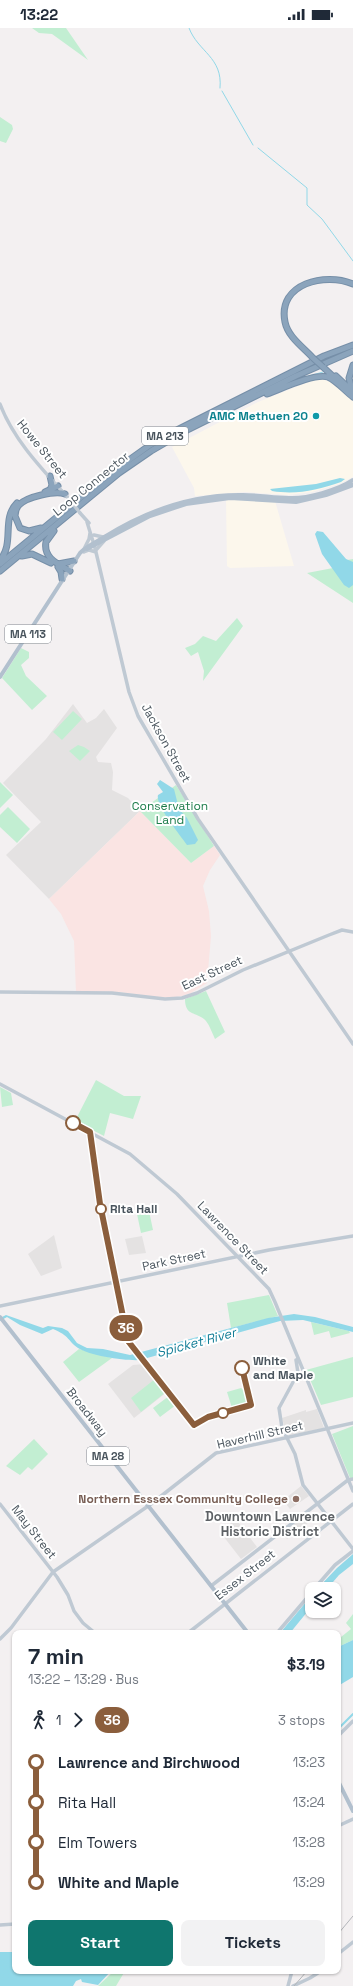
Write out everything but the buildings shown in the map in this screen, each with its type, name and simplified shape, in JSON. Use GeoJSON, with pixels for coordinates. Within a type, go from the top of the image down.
{"type":"FeatureCollection","features":[{"type":"Feature","properties":{"kind":"highway"},"geometry":{"type":"LineString","coordinates":[[353,284],[335,278],[313,281],[298,288],[288,300],[284,314],[288,330],[353,396]]}},
{"type":"Feature","properties":{"kind":"highway"},"geometry":{"type":"LineString","coordinates":[[315,357],[293,334],[289,327],[287,310],[291,299],[303,288],[319,281],[340,282],[353,287]]}},
{"type":"Feature","properties":{"kind":"highway"},"geometry":{"type":"LineString","coordinates":[[330,354],[353,342]]}},
{"type":"Feature","properties":{"kind":"highway","name":"Loop Connector"},"geometry":{"type":"LineString","coordinates":[[0,564],[121,465],[158,440],[330,354],[353,345]]}},
{"type":"Feature","properties":{"kind":"highway","name":"Loop Connector"},"geometry":{"type":"LineString","coordinates":[[0,572],[69,514],[150,451],[187,430],[327,362],[353,351]]}},
{"type":"Feature","properties":{"kind":"highway"},"geometry":{"type":"LineString","coordinates":[[353,365],[349,378],[353,392]]}},
{"type":"Feature","properties":{"kind":"highway"},"geometry":{"type":"LineString","coordinates":[[324,366],[353,392]]}},
{"type":"Feature","properties":{"kind":"highway"},"geometry":{"type":"LineString","coordinates":[[247,401],[312,378],[322,376],[331,379],[353,396]]}},
{"type":"Feature","properties":{"kind":"highway"},"geometry":{"type":"LineString","coordinates":[[50,476],[52,491]]}},
{"type":"Feature","properties":{"kind":"highway"},"geometry":{"type":"LineString","coordinates":[[56,517],[41,528],[28,531],[18,525],[15,516],[16,509],[22,502],[52,491],[58,486]]}},
{"type":"Feature","properties":{"kind":"highway"},"geometry":{"type":"LineString","coordinates":[[0,560],[8,547],[9,518],[12,508],[23,500],[52,491],[65,494]]}},
{"type":"Feature","properties":{"kind":"highway"},"geometry":{"type":"LineString","coordinates":[[62,579],[61,572],[57,565],[47,554],[46,542],[50,535],[69,514]]}},
{"type":"Feature","properties":{"kind":"highway"},"geometry":{"type":"LineString","coordinates":[[8,565],[21,556],[29,553],[40,556],[68,571]]}},
{"type":"Feature","properties":{"kind":"highway"},"geometry":{"type":"LineString","coordinates":[[57,565],[74,561]]}},
{"type":"Feature","properties":{"kind":"main road","name":"Howe Street"},"geometry":{"type":"LineString","coordinates":[[0,404],[10,428],[92,528],[95,546]]}},
{"type":"Feature","properties":{"kind":"main road","name":"MA 113"},"geometry":{"type":"LineString","coordinates":[[0,677],[74,561],[83,551],[95,546],[135,518],[179,502],[232,495],[297,498],[338,487],[353,480]]}},
{"type":"Feature","properties":{"kind":"main road","name":"MA 113"},"geometry":{"type":"LineString","coordinates":[[104,539],[150,516],[186,504],[230,498],[296,502],[326,495],[353,485]]}},
{"type":"Feature","properties":{"kind":"main road","name":"Howe Street"},"geometry":{"type":"LineString","coordinates":[[87,522],[95,546]]}},
{"type":"Feature","properties":{"kind":"main road"},"geometry":{"type":"LineString","coordinates":[[83,551],[89,539],[90,530]]}},
{"type":"Feature","properties":{"kind":"main road"},"geometry":{"type":"LineString","coordinates":[[94,535],[104,539]]}},
{"type":"Feature","properties":{"kind":"main road"},"geometry":{"type":"LineString","coordinates":[[83,551],[90,550],[95,546]]}},
{"type":"Feature","properties":{"kind":"main road","name":"Jackson Street"},"geometry":{"type":"LineString","coordinates":[[95,546],[128,688],[135,710],[198,819],[353,1044]]}},
{"type":"Feature","properties":{"kind":"main road","name":"MA 113"},"geometry":{"type":"LineString","coordinates":[[56,591],[62,579],[83,551]]}},
{"type":"Feature","properties":{"kind":"main road","name":"East Street"},"geometry":{"type":"LineString","coordinates":[[0,992],[112,994],[165,999],[182,998],[197,993],[231,975],[342,930],[353,932]]}},
{"type":"Feature","properties":{"kind":"main road","name":"Lawrence Street"},"geometry":{"type":"LineString","coordinates":[[0,1084],[130,1154],[177,1194],[238,1256],[271,1293],[353,1491]]}},
{"type":"Feature","properties":{"kind":"main road","name":"Park Street"},"geometry":{"type":"LineString","coordinates":[[0,1306],[238,1256],[353,1236]]}},
{"type":"Feature","properties":{"kind":"main road","name":"Broadway"},"geometry":{"type":"LineString","coordinates":[[0,1317],[246,1630]]}},
{"type":"Feature","properties":{"kind":"main road"},"geometry":{"type":"LineString","coordinates":[[295,1351],[299,1370],[279,1408],[286,1438],[295,1454],[303,1485],[353,1550],[335,1565],[320,1582]]}},
{"type":"Feature","properties":{"kind":"main road"},"geometry":{"type":"LineString","coordinates":[[295,1378],[299,1376],[306,1377]]}},
{"type":"Feature","properties":{"kind":"main road","name":"Haverhill Street"},"geometry":{"type":"LineString","coordinates":[[0,1639],[11,1628],[53,1572],[148,1506],[216,1453],[328,1430],[353,1423]]}},
{"type":"Feature","properties":{"kind":"main road"},"geometry":{"type":"LineString","coordinates":[[211,1586],[348,1480],[353,1479]]}},
{"type":"Feature","properties":{"kind":"main road","name":"May Street"},"geometry":{"type":"LineString","coordinates":[[0,1504],[53,1572],[68,1595],[74,1611],[83,1623],[92,1630]]}},
{"type":"Feature","properties":{"kind":"main road","name":"Essex Street"},"geometry":{"type":"LineString","coordinates":[[192,1630],[224,1603],[353,1504]]}},
{"type":"Feature","properties":{"kind":"main road"},"geometry":{"type":"LineString","coordinates":[[280,1630],[305,1600]]}},
{"type":"Feature","properties":{"kind":"main road"},"geometry":{"type":"LineString","coordinates":[[341,1733],[353,1721]]}},
{"type":"Feature","properties":{"kind":"main road"},"geometry":{"type":"LineString","coordinates":[[341,1787],[353,1811]]}},
{"type":"Feature","properties":{"kind":"main road"},"geometry":{"type":"LineString","coordinates":[[341,1824],[353,1818]]}},
{"type":"Feature","properties":{"kind":"main road"},"geometry":{"type":"LineString","coordinates":[[0,1924],[12,1924]]}},
{"type":"Feature","properties":{"kind":"main road"},"geometry":{"type":"LineString","coordinates":[[341,1952],[353,1942]]}},
{"type":"Feature","properties":{"kind":"main road"},"geometry":{"type":"LineString","coordinates":[[288,1986],[291,1974]]}},
{"type":"Feature","properties":{"kind":"main road"},"geometry":{"type":"LineString","coordinates":[[293,1986],[316,1974]]}},
{"type":"Feature","properties":{"kind":"shaded area"},"geometry":{"type":"Polygon","coordinates":[[[322,379],[331,382],[353,401],[353,477],[339,484],[312,492],[288,495],[245,492],[195,496],[194,488],[172,447],[258,402],[311,381],[322,379]]]}},
{"type":"Feature","properties":{"kind":"shaded area"},"geometry":{"type":"Polygon","coordinates":[[[226,499],[275,501],[294,566],[230,568],[227,566],[226,499]]]}},
{"type":"Feature","properties":{"kind":"shaded area"},"geometry":{"type":"Polygon","coordinates":[[[73,704],[87,723],[96,718],[104,709],[117,728],[96,757],[98,762],[111,763],[113,772],[112,790],[128,798],[140,811],[49,899],[6,855],[41,822],[3,783],[46,739],[73,704]]]}},
{"type":"Feature","properties":{"kind":"shaded area"},"geometry":{"type":"Polygon","coordinates":[[[140,811],[191,863],[214,846],[220,855],[210,870],[203,886],[209,911],[211,936],[207,983],[191,993],[166,998],[119,992],[76,992],[74,941],[61,914],[49,899],[140,811]]]}},
{"type":"Feature","properties":{"kind":"shaded area"},"geometry":{"type":"Polygon","coordinates":[[[54,1235],[62,1268],[41,1276],[28,1254],[54,1235]]]}},
{"type":"Feature","properties":{"kind":"shaded area"},"geometry":{"type":"Polygon","coordinates":[[[142,1236],[146,1253],[129,1255],[125,1239],[142,1236]]]}},
{"type":"Feature","properties":{"kind":"shaded area"},"geometry":{"type":"Polygon","coordinates":[[[144,1364],[167,1392],[134,1418],[108,1384],[133,1365],[144,1364]]]}},
{"type":"Feature","properties":{"kind":"shaded area"},"geometry":{"type":"Polygon","coordinates":[[[317,1409],[324,1428],[287,1436],[282,1418],[306,1410],[306,1412],[317,1409]]]}},
{"type":"Feature","properties":{"kind":"shaded area","name":"Northern Esssex Community College"},"geometry":{"type":"Polygon","coordinates":[[[301,1486],[309,1496],[290,1509],[286,1504],[289,1501],[286,1498],[301,1486]]]}},
{"type":"Feature","properties":{"kind":"shaded area","name":"Northern Esssex Community College"},"geometry":{"type":"Polygon","coordinates":[[[305,1516],[309,1522],[287,1539],[282,1533],[305,1516]]]}},
{"type":"Feature","properties":{"kind":"shaded area"},"geometry":{"type":"Polygon","coordinates":[[[236,1519],[257,1547],[241,1559],[220,1532],[236,1519]]]}},
{"type":"Feature","properties":{"kind":"green space"},"geometry":{"type":"Polygon","coordinates":[[[32,28],[66,28],[88,60],[52,34],[39,33],[32,28]]]}},
{"type":"Feature","properties":{"kind":"green space"},"geometry":{"type":"Polygon","coordinates":[[[0,117],[12,125],[13,129],[6,143],[0,141],[0,117]]]}},
{"type":"Feature","properties":{"kind":"green space"},"geometry":{"type":"Polygon","coordinates":[[[342,556],[347,560],[353,559],[353,603],[307,573],[333,568],[342,556]]]}},
{"type":"Feature","properties":{"kind":"green space"},"geometry":{"type":"Polygon","coordinates":[[[237,618],[243,626],[203,681],[204,671],[198,652],[191,656],[185,648],[195,644],[203,636],[216,641],[237,618]]]}},
{"type":"Feature","properties":{"kind":"green space"},"geometry":{"type":"Polygon","coordinates":[[[21,648],[29,652],[29,658],[21,665],[26,676],[47,696],[32,710],[2,678],[21,648]]]}},
{"type":"Feature","properties":{"kind":"green space"},"geometry":{"type":"Polygon","coordinates":[[[73,711],[82,719],[62,740],[53,732],[73,711]]]}},
{"type":"Feature","properties":{"kind":"green space"},"geometry":{"type":"Polygon","coordinates":[[[78,745],[90,751],[80,761],[69,751],[78,745]]]}},
{"type":"Feature","properties":{"kind":"green space"},"geometry":{"type":"Polygon","coordinates":[[[0,782],[13,795],[0,808],[0,782]]]}},
{"type":"Feature","properties":{"kind":"green space","name":"Conservation Land"},"geometry":{"type":"Polygon","coordinates":[[[176,785],[214,846],[191,863],[140,811],[176,785]]]}},
{"type":"Feature","properties":{"kind":"green space"},"geometry":{"type":"Polygon","coordinates":[[[8,807],[30,829],[17,843],[0,827],[0,815],[8,807]]]}},
{"type":"Feature","properties":{"kind":"green space"},"geometry":{"type":"Polygon","coordinates":[[[206,991],[225,1032],[215,1039],[206,1021],[189,1011],[186,1005],[185,999],[206,991]]]}},
{"type":"Feature","properties":{"kind":"green space"},"geometry":{"type":"Polygon","coordinates":[[[96,1080],[124,1096],[141,1096],[133,1119],[110,1113],[104,1136],[75,1121],[96,1080]]]}},
{"type":"Feature","properties":{"kind":"green space"},"geometry":{"type":"Polygon","coordinates":[[[0,1087],[11,1093],[13,1105],[2,1107],[0,1087]]]}},
{"type":"Feature","properties":{"kind":"green space"},"geometry":{"type":"Polygon","coordinates":[[[149,1211],[153,1230],[141,1233],[137,1214],[149,1211]]]}},
{"type":"Feature","properties":{"kind":"green space"},"geometry":{"type":"Polygon","coordinates":[[[269,1295],[278,1316],[231,1328],[227,1303],[269,1295]]]}},
{"type":"Feature","properties":{"kind":"green space"},"geometry":{"type":"Polygon","coordinates":[[[311,1322],[349,1331],[350,1333],[331,1338],[329,1331],[314,1335],[311,1322]]]}},
{"type":"Feature","properties":{"kind":"green space"},"geometry":{"type":"Polygon","coordinates":[[[79,1349],[112,1358],[79,1382],[63,1362],[79,1349]]]}},
{"type":"Feature","properties":{"kind":"green space"},"geometry":{"type":"Polygon","coordinates":[[[353,1357],[353,1397],[321,1405],[306,1370],[353,1357]]]}},
{"type":"Feature","properties":{"kind":"green space"},"geometry":{"type":"Polygon","coordinates":[[[155,1379],[166,1392],[141,1412],[131,1398],[155,1379]]]}},
{"type":"Feature","properties":{"kind":"green space"},"geometry":{"type":"Polygon","coordinates":[[[241,1388],[244,1390],[247,1403],[232,1408],[227,1392],[241,1388]]]}},
{"type":"Feature","properties":{"kind":"green space"},"geometry":{"type":"Polygon","coordinates":[[[169,1396],[176,1405],[160,1417],[153,1408],[169,1396]]]}},
{"type":"Feature","properties":{"kind":"green space"},"geometry":{"type":"Polygon","coordinates":[[[353,1426],[353,1478],[350,1478],[332,1434],[353,1426]]]}},
{"type":"Feature","properties":{"kind":"green space"},"geometry":{"type":"Polygon","coordinates":[[[34,1439],[48,1454],[32,1470],[28,1467],[20,1475],[6,1466],[34,1439]]]}},
{"type":"Feature","properties":{"kind":"green space"},"geometry":{"type":"Polygon","coordinates":[[[353,1614],[353,1640],[341,1646],[341,1637],[351,1629],[346,1623],[353,1614]]]}},
{"type":"Feature","properties":{"kind":"green space"},"geometry":{"type":"Polygon","coordinates":[[[111,1974],[123,1974],[116,1986],[98,1986],[111,1974]]]}},
{"type":"Feature","properties":{"kind":"water"},"geometry":{"type":"Polygon","coordinates":[[[340,478],[345,479],[332,485],[307,491],[281,492],[272,491],[270,489],[316,484],[340,478]]]}},
{"type":"Feature","properties":{"kind":"water"},"geometry":{"type":"Polygon","coordinates":[[[317,531],[323,532],[346,559],[353,562],[353,585],[349,588],[344,585],[322,554],[315,534],[317,531]]]}},
{"type":"Feature","properties":{"kind":"water"},"geometry":{"type":"Polygon","coordinates":[[[160,780],[174,789],[179,809],[187,818],[198,840],[195,844],[187,845],[160,806],[158,795],[163,792],[157,784],[160,780]]]}},
{"type":"Feature","properties":{"kind":"water","name":"Spicket River"},"geometry":{"type":"Polygon","coordinates":[[[294,1314],[315,1317],[353,1327],[353,1332],[303,1320],[280,1321],[140,1360],[134,1360],[117,1359],[84,1351],[74,1345],[63,1334],[53,1329],[42,1334],[20,1325],[7,1317],[0,1321],[0,1318],[6,1315],[43,1328],[48,1326],[62,1328],[68,1331],[77,1343],[87,1348],[103,1349],[130,1355],[268,1318],[294,1314]]]}},
{"type":"Feature","properties":{"kind":"water"},"geometry":{"type":"Polygon","coordinates":[[[353,1554],[353,1564],[333,1582],[324,1582],[353,1554]]]}},
{"type":"Feature","properties":{"kind":"water"},"geometry":{"type":"Polygon","coordinates":[[[305,1603],[305,1615],[292,1630],[283,1630],[305,1603]]]}},
{"type":"Feature","properties":{"kind":"water"},"geometry":{"type":"Polygon","coordinates":[[[353,1640],[353,1677],[341,1684],[341,1646],[353,1640]]]}},
{"type":"Feature","properties":{"kind":"water"},"geometry":{"type":"Polygon","coordinates":[[[0,1952],[12,1952],[12,1974],[108,1974],[98,1985],[82,1982],[81,1979],[76,1981],[73,1986],[0,1986],[0,1952]]]}},
{"type":"Feature","properties":{"kind":"waterway"},"geometry":{"type":"LineString","coordinates":[[189,28],[193,36],[209,55],[218,69],[220,88]]}},
{"type":"Feature","properties":{"kind":"waterway"},"geometry":{"type":"LineString","coordinates":[[222,91],[253,145]]}},
{"type":"Feature","properties":{"kind":"waterway"},"geometry":{"type":"LineString","coordinates":[[258,148],[307,188],[307,205],[322,219],[353,261]]}},
{"type":"Feature","properties":{"kind":"waterway"},"geometry":{"type":"LineString","coordinates":[[302,378],[323,372]]}},
{"type":"Feature","properties":{"kind":"waterway"},"geometry":{"type":"LineString","coordinates":[[341,1726],[353,1714]]}},
{"type":"Feature","properties":{"kind":"railway"},"geometry":{"type":"LineString","coordinates":[[341,1930],[353,1916]]}},
{"type":"Feature","properties":{"kind":"railway"},"geometry":{"type":"LineString","coordinates":[[294,1986],[304,1974]]}},
{"type":"Feature","properties":{"kind":"bus line","name":"36"},"geometry":{"type":"LineString","coordinates":[[73,1123],[90,1132],[100,1204],[128,1341],[194,1425],[200,1420],[208,1417],[251,1405],[241,1370],[242,1368]]}},
{"type":"Feature","properties":{"kind":"place","name":"AMC Methuen 20"},"geometry":{"type":"Point","coordinates":[316,416]}},
{"type":"Feature","properties":{"kind":"place","name":"Rita Hall"},"geometry":{"type":"Point","coordinates":[101,1209]}},
{"type":"Feature","properties":{"kind":"place","name":"White and Maple"},"geometry":{"type":"Point","coordinates":[242,1368]}},
{"type":"Feature","properties":{"kind":"place","name":"Northern Esssex Community College"},"geometry":{"type":"Point","coordinates":[296,1499]}},
{"type":"Feature","properties":{"kind":"district","name":"Downtown Lawrence Historic District"},"geometry":{"type":"Point","coordinates":[270,1524]}}]}
